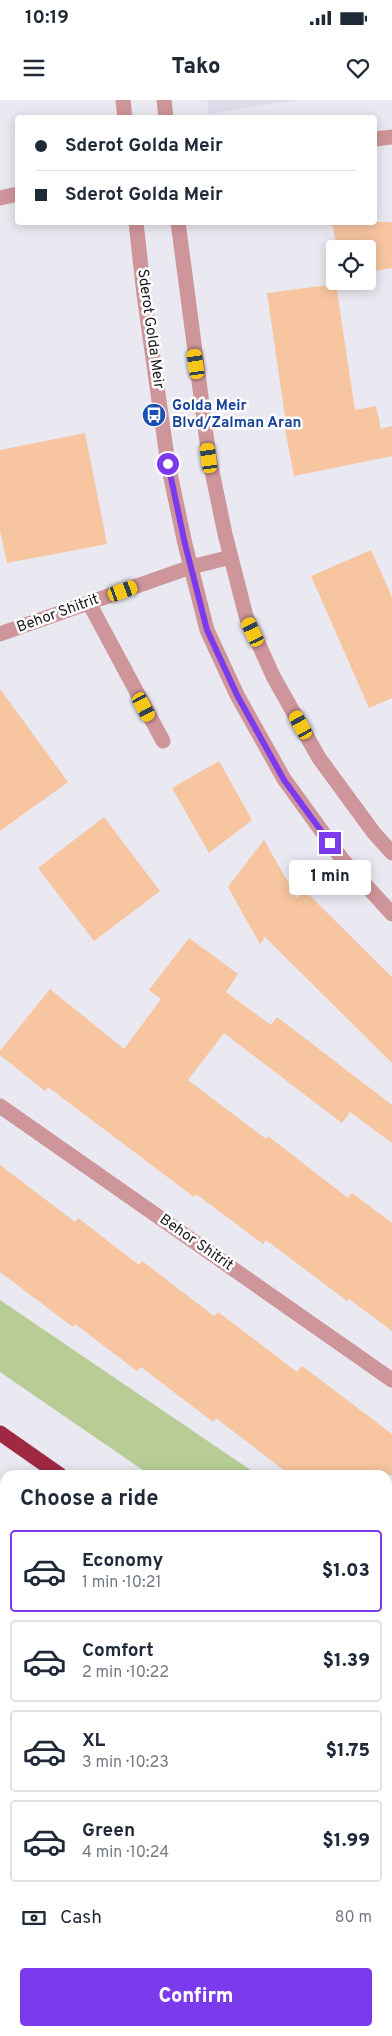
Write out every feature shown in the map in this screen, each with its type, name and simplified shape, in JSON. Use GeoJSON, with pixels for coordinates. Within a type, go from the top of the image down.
{"type":"FeatureCollection","features":[{"type":"Feature","properties":{"kind":"highway"},"geometry":{"type":"LineString","coordinates":[[0,1433],[53,1470]]}},
{"type":"Feature","properties":{"kind":"street"},"geometry":{"type":"LineString","coordinates":[[123,100],[125,115]]}},
{"type":"Feature","properties":{"kind":"street"},"geometry":{"type":"LineString","coordinates":[[164,100],[166,115]]}},
{"type":"Feature","properties":{"kind":"street"},"geometry":{"type":"LineString","coordinates":[[377,139],[392,136]]}},
{"type":"Feature","properties":{"kind":"street"},"geometry":{"type":"LineString","coordinates":[[0,198],[15,195]]}},
{"type":"Feature","properties":{"kind":"street","name":"Sderot Golda Meir"},"geometry":{"type":"LineString","coordinates":[[136,225],[144,295],[168,464],[207,630],[237,695],[284,780],[342,859],[392,914]]}},
{"type":"Feature","properties":{"kind":"street"},"geometry":{"type":"LineString","coordinates":[[178,225],[209,458],[246,616],[273,676],[319,758],[374,833],[392,853]]}},
{"type":"Feature","properties":{"kind":"street","name":"Behor Shitrit"},"geometry":{"type":"LineString","coordinates":[[0,634],[191,566],[231,557]]}},
{"type":"Feature","properties":{"kind":"street"},"geometry":{"type":"LineString","coordinates":[[89,603],[163,741]]}},
{"type":"Feature","properties":{"kind":"street","name":"Behor Shitrit"},"geometry":{"type":"LineString","coordinates":[[0,1106],[392,1380]]}},
{"type":"Feature","properties":{"kind":"shaded area"},"geometry":{"type":"Polygon","coordinates":[[[207,100],[297,100],[209,114],[207,100]]]}},
{"type":"Feature","properties":{"kind":"green space"},"geometry":{"type":"Polygon","coordinates":[[[0,1300],[251,1470],[143,1470],[0,1372],[0,1300]]]}},
{"type":"Feature","properties":{"kind":"building"},"geometry":{"type":"Polygon","coordinates":[[[377,222],[392,222],[392,268],[376,271],[376,240],[335,240],[333,225],[377,225],[377,222]]]}},
{"type":"Feature","properties":{"kind":"building"},"geometry":{"type":"Polygon","coordinates":[[[326,285],[326,290],[337,290],[355,410],[376,406],[381,429],[392,426],[392,456],[294,476],[284,424],[286,423],[267,293],[326,285]]]}},
{"type":"Feature","properties":{"kind":"building"},"geometry":{"type":"Polygon","coordinates":[[[85,433],[107,544],[7,563],[0,531],[0,450],[85,433]]]}},
{"type":"Feature","properties":{"kind":"building"},"geometry":{"type":"Polygon","coordinates":[[[371,550],[392,597],[392,698],[369,708],[311,576],[371,550]]]}},
{"type":"Feature","properties":{"kind":"building"},"geometry":{"type":"Polygon","coordinates":[[[0,689],[68,782],[0,831],[0,689]]]}},
{"type":"Feature","properties":{"kind":"building"},"geometry":{"type":"Polygon","coordinates":[[[219,761],[252,820],[209,853],[172,788],[219,761]]]}},
{"type":"Feature","properties":{"kind":"building"},"geometry":{"type":"Polygon","coordinates":[[[104,817],[160,891],[94,941],[38,868],[104,817]]]}},
{"type":"Feature","properties":{"kind":"building"},"geometry":{"type":"Polygon","coordinates":[[[264,840],[297,898],[305,891],[392,977],[392,1063],[265,937],[260,944],[228,887],[264,840]]]}},
{"type":"Feature","properties":{"kind":"building"},"geometry":{"type":"Polygon","coordinates":[[[189,938],[238,974],[226,992],[271,1025],[277,1017],[392,1105],[392,1143],[350,1112],[342,1123],[224,1033],[188,1080],[266,1139],[268,1136],[348,1198],[352,1193],[392,1223],[392,1331],[349,1299],[347,1301],[266,1240],[263,1244],[196,1194],[194,1197],[48,1087],[45,1091],[0,1055],[0,1051],[50,989],[124,1049],[161,999],[149,990],[189,938]]]}},
{"type":"Feature","properties":{"kind":"building"},"geometry":{"type":"Polygon","coordinates":[[[0,1165],[75,1222],[78,1218],[139,1265],[142,1261],[214,1316],[218,1312],[297,1372],[302,1366],[392,1434],[392,1470],[284,1470],[216,1418],[213,1422],[141,1367],[137,1371],[75,1324],[73,1327],[0,1272],[0,1165]]]}},
{"type":"Feature","properties":{"kind":"place","name":"Golda Meir Blvd/Zalman Aran"},"geometry":{"type":"Point","coordinates":[154,415]}},
{"type":"Feature","properties":{"kind":"route"},"geometry":{"type":"LineString","coordinates":[[168,464],[185,544],[207,630],[237,695],[284,780],[330,843]]}}]}
